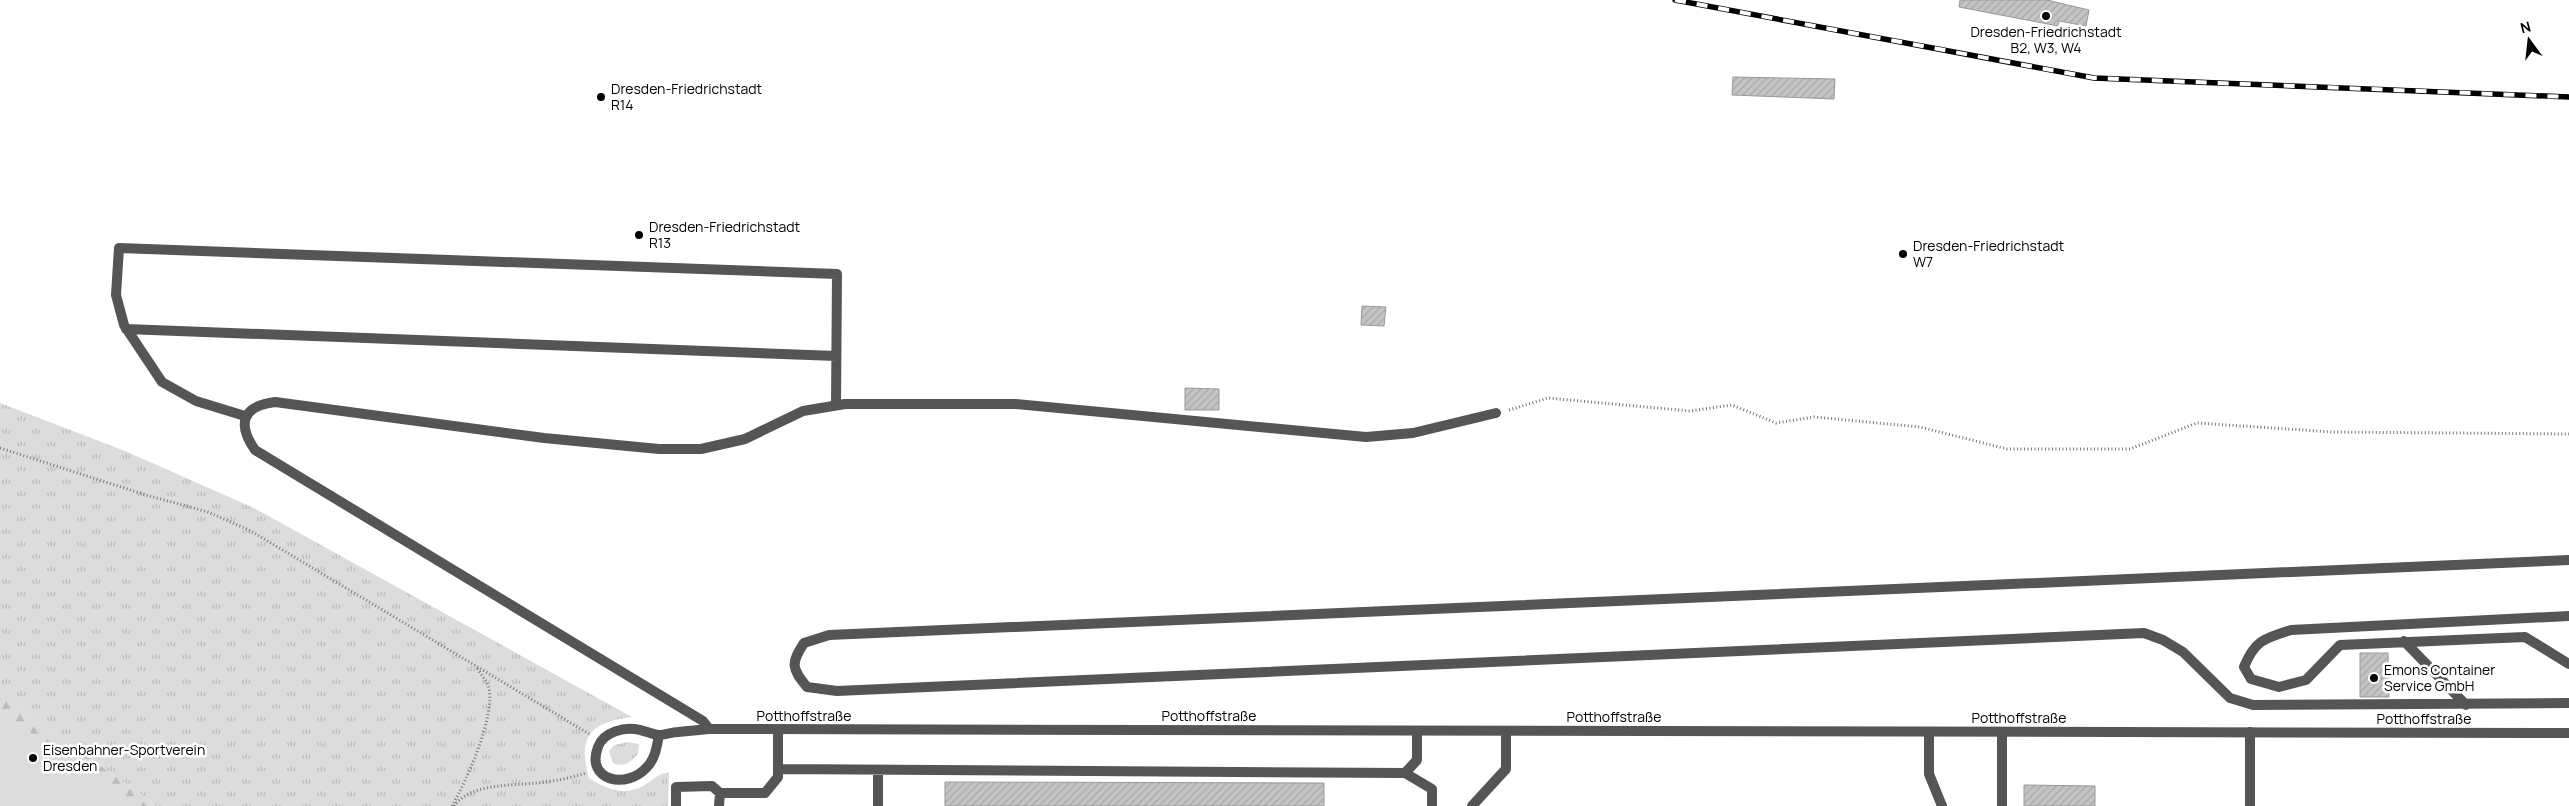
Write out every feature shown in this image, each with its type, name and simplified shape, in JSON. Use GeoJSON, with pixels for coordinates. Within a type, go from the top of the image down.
{"type":"FeatureCollection","features":[{"type":"Feature","properties":{"kind":"street"},"geometry":{"type":"LineString","coordinates":[[246,416],[196,401],[162,382],[126,329],[116,295],[119,248],[837,274],[836,405]]}},
{"type":"Feature","properties":{"kind":"street"},"geometry":{"type":"LineString","coordinates":[[126,329],[836,356]]}},
{"type":"Feature","properties":{"kind":"street"},"geometry":{"type":"LineString","coordinates":[[709,729],[703,721],[255,450],[243,427],[246,416],[252,408],[275,402],[544,438],[659,449],[701,449],[745,439],[803,411],[836,405],[1015,404],[1366,437],[1413,433],[1496,413]]}},
{"type":"Feature","properties":{"kind":"street"},"geometry":{"type":"LineString","coordinates":[[2569,560],[829,636],[804,643],[794,658],[796,673],[807,686],[837,691],[2144,634],[2163,640],[2183,652],[2230,698],[2253,705],[2569,703]]}},
{"type":"Feature","properties":{"kind":"street"},"geometry":{"type":"LineString","coordinates":[[2569,616],[2291,630],[2265,638],[2251,650],[2244,667],[2251,680],[2279,687],[2306,680],[2340,645],[2525,637],[2569,664]]}},
{"type":"Feature","properties":{"kind":"street"},"geometry":{"type":"LineString","coordinates":[[2404,641],[2466,705]]}},
{"type":"Feature","properties":{"kind":"street","name":"Potthoffstraße"},"geometry":{"type":"LineString","coordinates":[[600,740],[616,730],[638,729],[659,735],[709,729],[2569,733]]}},
{"type":"Feature","properties":{"kind":"street"},"geometry":{"type":"LineString","coordinates":[[676,806],[676,787],[712,786],[720,793],[766,793],[778,777],[778,730]]}},
{"type":"Feature","properties":{"kind":"street"},"geometry":{"type":"LineString","coordinates":[[1405,773],[1417,760],[1417,730]]}},
{"type":"Feature","properties":{"kind":"street"},"geometry":{"type":"LineString","coordinates":[[1472,806],[1506,769],[1506,731]]}},
{"type":"Feature","properties":{"kind":"street"},"geometry":{"type":"LineString","coordinates":[[1929,732],[1929,774],[1942,806]]}},
{"type":"Feature","properties":{"kind":"street"},"geometry":{"type":"LineString","coordinates":[[2002,732],[2002,806]]}},
{"type":"Feature","properties":{"kind":"street"},"geometry":{"type":"LineString","coordinates":[[2250,732],[2250,806]]}},
{"type":"Feature","properties":{"kind":"street"},"geometry":{"type":"LineString","coordinates":[[600,740],[595,756],[597,769],[608,779],[621,781],[636,777],[648,767],[656,752],[659,735]]}},
{"type":"Feature","properties":{"kind":"street"},"geometry":{"type":"LineString","coordinates":[[778,770],[1405,773],[1432,789],[1432,806]]}},
{"type":"Feature","properties":{"kind":"street"},"geometry":{"type":"LineString","coordinates":[[878,770],[878,806]]}},
{"type":"Feature","properties":{"kind":"street"},"geometry":{"type":"LineString","coordinates":[[719,806],[720,793]]}},
{"type":"Feature","properties":{"kind":"path"},"geometry":{"type":"LineString","coordinates":[[1496,413],[1548,398],[1690,411],[1732,405],[1776,423],[1814,417],[1920,426],[2007,449],[2130,449],[2198,423],[2332,432],[2569,434]]}},
{"type":"Feature","properties":{"kind":"path"},"geometry":{"type":"LineString","coordinates":[[0,448],[146,495],[208,512],[251,531],[600,740]]}},
{"type":"Feature","properties":{"kind":"path"},"geometry":{"type":"LineString","coordinates":[[452,806],[477,750],[490,703],[488,686],[475,665]]}},
{"type":"Feature","properties":{"kind":"path"},"geometry":{"type":"LineString","coordinates":[[452,806],[466,795],[490,788],[538,783],[597,769]]}},
{"type":"Feature","properties":{"kind":"green space"},"geometry":{"type":"Polygon","coordinates":[[[0,403],[125,451],[254,508],[632,717],[606,723],[597,727],[591,734],[585,751],[589,778],[607,788],[627,791],[641,787],[656,777],[669,772],[668,806],[157,806],[0,695],[0,403]]]}},
{"type":"Feature","properties":{"kind":"green space"},"geometry":{"type":"Polygon","coordinates":[[[0,695],[157,806],[130,806],[0,711],[0,695]]]}},
{"type":"Feature","properties":{"kind":"green space","name":"Eisenbahner-Sportverein Dresden"},"geometry":{"type":"Polygon","coordinates":[[[0,711],[130,806],[0,806],[0,711]]]}},
{"type":"Feature","properties":{"kind":"green space"},"geometry":{"type":"Polygon","coordinates":[[[628,742],[639,744],[638,754],[627,763],[620,765],[613,763],[609,751],[614,745],[628,742]]]}},
{"type":"Feature","properties":{"kind":"building","name":"Dresden-Friedrichstadt B2, W3, W4"},"geometry":{"type":"Polygon","coordinates":[[[1960,0],[2047,0],[2089,10],[2086,26],[2059,21],[2058,26],[1959,7],[1960,0]]]}},
{"type":"Feature","properties":{"kind":"building"},"geometry":{"type":"Polygon","coordinates":[[[1733,77],[1835,79],[1834,99],[1732,95],[1733,77]]]}},
{"type":"Feature","properties":{"kind":"building"},"geometry":{"type":"Polygon","coordinates":[[[1362,306],[1386,307],[1384,326],[1361,325],[1362,306]]]}},
{"type":"Feature","properties":{"kind":"building"},"geometry":{"type":"Polygon","coordinates":[[[1185,388],[1219,389],[1219,410],[1185,410],[1185,388]]]}},
{"type":"Feature","properties":{"kind":"building","name":"Emons Container Service GmbH"},"geometry":{"type":"Polygon","coordinates":[[[2360,653],[2388,653],[2389,697],[2360,697],[2360,653]]]}},
{"type":"Feature","properties":{"kind":"building"},"geometry":{"type":"Polygon","coordinates":[[[945,782],[1324,783],[1324,806],[945,806],[945,782]]]}},
{"type":"Feature","properties":{"kind":"building"},"geometry":{"type":"Polygon","coordinates":[[[2024,785],[2095,786],[2095,806],[2024,806],[2024,785]]]}},
{"type":"Feature","properties":{"kind":"railway"},"geometry":{"type":"LineString","coordinates":[[1675,0],[2094,78],[2569,97]]}},
{"type":"Feature","properties":{"kind":"place","name":"Dresden-Friedrichstadt B2, W3, W4"},"geometry":{"type":"Point","coordinates":[2046,16]}},
{"type":"Feature","properties":{"kind":"place","name":"Dresden-Friedrichstadt R14"},"geometry":{"type":"Point","coordinates":[601,97]}},
{"type":"Feature","properties":{"kind":"place","name":"Dresden-Friedrichstadt R13"},"geometry":{"type":"Point","coordinates":[639,235]}},
{"type":"Feature","properties":{"kind":"place","name":"Dresden-Friedrichstadt W7"},"geometry":{"type":"Point","coordinates":[1903,254]}},
{"type":"Feature","properties":{"kind":"place","name":"Emons Container Service GmbH"},"geometry":{"type":"Point","coordinates":[2374,678]}},
{"type":"Feature","properties":{"kind":"place","name":"Eisenbahner-Sportverein Dresden"},"geometry":{"type":"Point","coordinates":[33,758]}}]}
